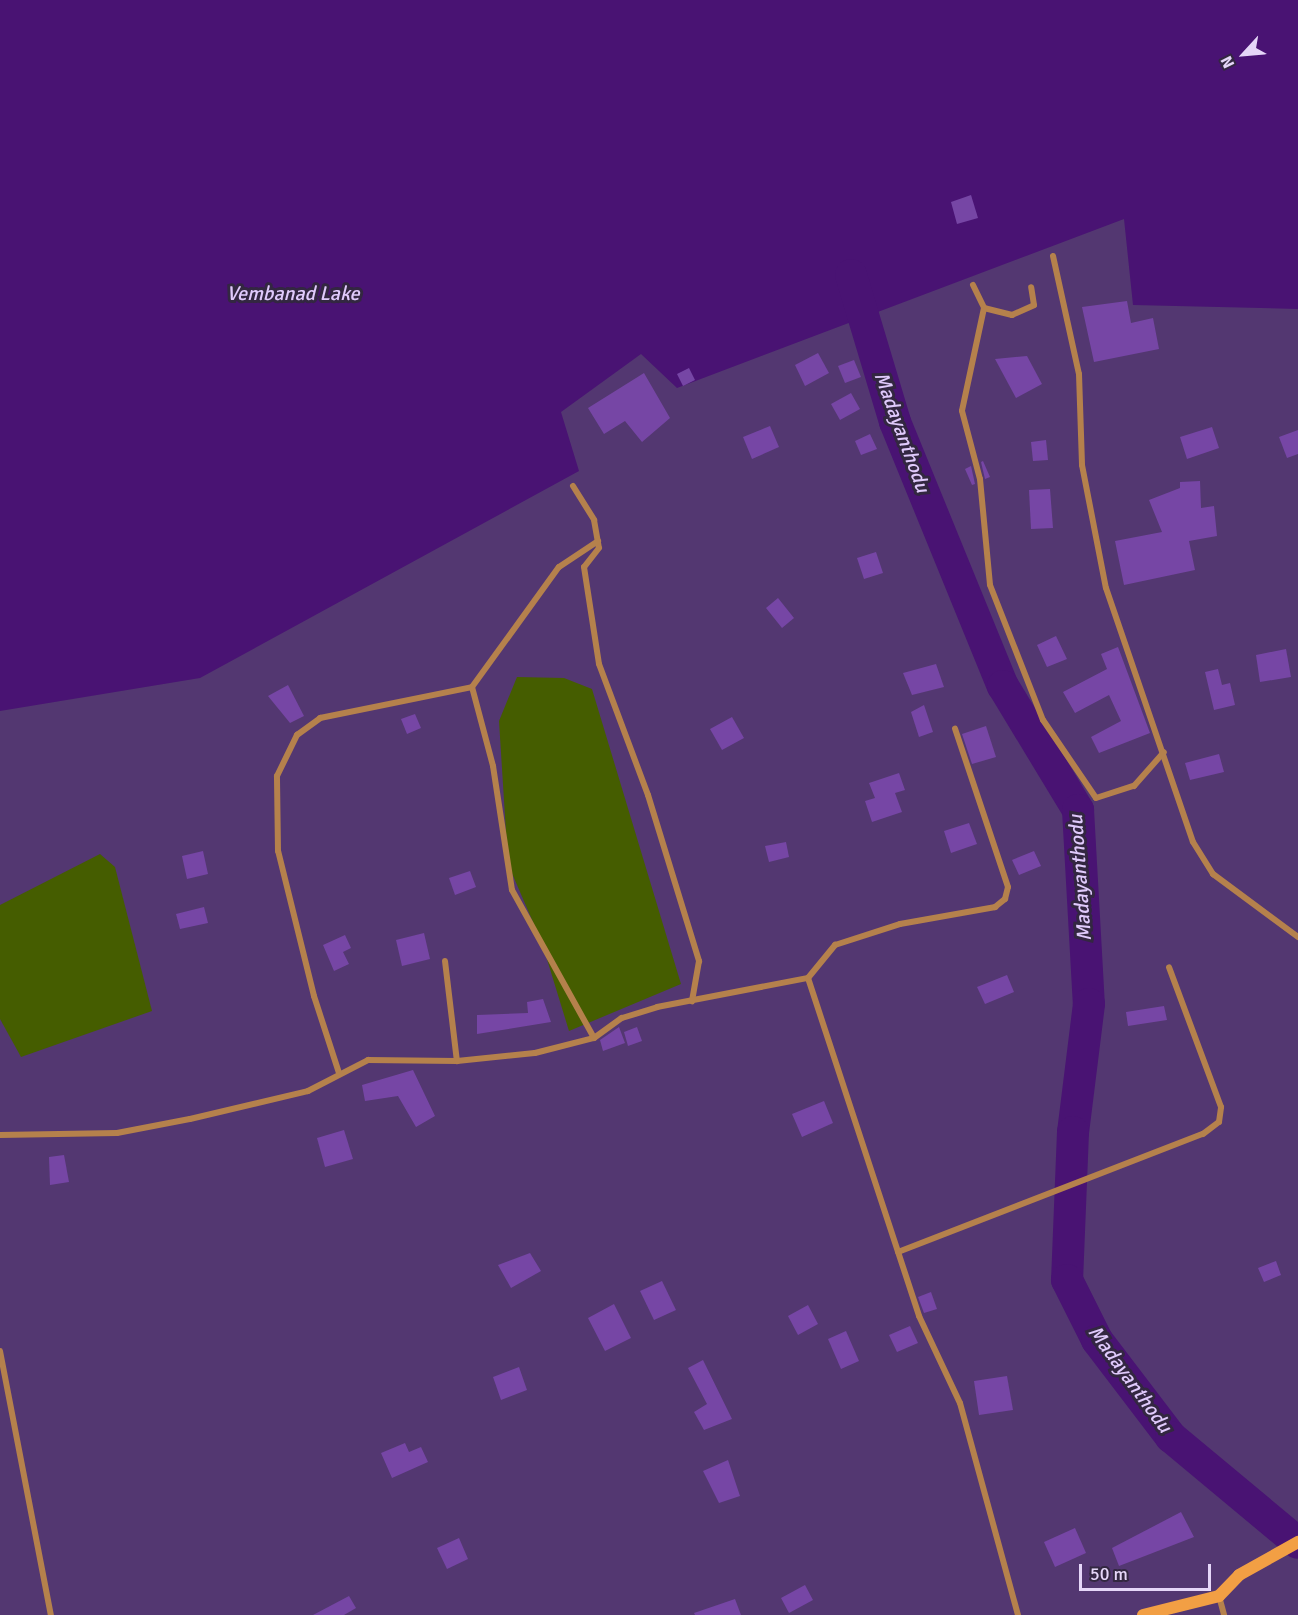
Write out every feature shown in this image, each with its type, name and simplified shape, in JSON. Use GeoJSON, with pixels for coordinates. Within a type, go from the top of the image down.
{"type":"FeatureCollection","features":[{"type":"Feature","properties":{"kind":"main road"},"geometry":{"type":"LineString","coordinates":[[1143,1615],[1219,1596],[1239,1575],[1293,1544]]}},
{"type":"Feature","properties":{"kind":"street"},"geometry":{"type":"LineString","coordinates":[[1053,256],[1079,374],[1082,465],[1106,588],[1202,864],[1298,937]]}},
{"type":"Feature","properties":{"kind":"street"},"geometry":{"type":"LineString","coordinates":[[973,285],[984,308],[962,411],[980,478],[990,585],[1042,720],[1096,798],[1134,786],[1164,752]]}},
{"type":"Feature","properties":{"kind":"street"},"geometry":{"type":"LineString","coordinates":[[984,308],[1012,315],[1034,305],[1031,287]]}},
{"type":"Feature","properties":{"kind":"street"},"geometry":{"type":"LineString","coordinates":[[573,486],[594,520],[598,541],[599,548],[584,567],[588,612],[599,664],[648,795],[699,961],[692,1001]]}},
{"type":"Feature","properties":{"kind":"street"},"geometry":{"type":"LineString","coordinates":[[339,1073],[314,996],[278,851],[277,776],[297,735],[320,718],[472,687],[559,567],[598,541]]}},
{"type":"Feature","properties":{"kind":"street"},"geometry":{"type":"LineString","coordinates":[[472,687],[493,766],[512,890],[594,1038]]}},
{"type":"Feature","properties":{"kind":"street"},"geometry":{"type":"LineString","coordinates":[[0,1135],[117,1133],[308,1091],[368,1060],[457,1061],[535,1053],[594,1038],[622,1018],[692,1001],[808,978],[835,945],[900,924],[995,906],[1005,899],[1008,887],[955,729]]}},
{"type":"Feature","properties":{"kind":"street"},"geometry":{"type":"LineString","coordinates":[[445,961],[457,1061]]}},
{"type":"Feature","properties":{"kind":"street"},"geometry":{"type":"LineString","coordinates":[[898,1252],[1203,1134],[1219,1122],[1221,1107],[1169,967]]}},
{"type":"Feature","properties":{"kind":"street"},"geometry":{"type":"LineString","coordinates":[[808,978],[919,1316],[960,1403],[1018,1615]]}},
{"type":"Feature","properties":{"kind":"street"},"geometry":{"type":"LineString","coordinates":[[0,1351],[51,1615]]}},
{"type":"Feature","properties":{"kind":"street"},"geometry":{"type":"LineString","coordinates":[[1219,1596],[1224,1615]]}},
{"type":"Feature","properties":{"kind":"green space"},"geometry":{"type":"Polygon","coordinates":[[[517,677],[564,678],[592,689],[681,984],[569,1031],[542,943],[508,864],[499,721],[517,677]]]}},
{"type":"Feature","properties":{"kind":"green space"},"geometry":{"type":"Polygon","coordinates":[[[100,854],[115,867],[152,1011],[21,1057],[0,1019],[0,905],[100,854]]]}},
{"type":"Feature","properties":{"kind":"water","name":"Vembanad Lake"},"geometry":{"type":"Polygon","coordinates":[[[0,0],[1298,0],[1298,309],[1133,305],[1124,219],[677,388],[641,354],[561,412],[579,471],[200,678],[0,711],[0,0]]]}},
{"type":"Feature","properties":{"kind":"building"},"geometry":{"type":"Polygon","coordinates":[[[971,195],[978,218],[957,224],[951,202],[971,195]]]}},
{"type":"Feature","properties":{"kind":"building"},"geometry":{"type":"Polygon","coordinates":[[[1127,301],[1131,323],[1153,318],[1159,349],[1094,362],[1082,307],[1127,301]]]}},
{"type":"Feature","properties":{"kind":"building"},"geometry":{"type":"Polygon","coordinates":[[[818,353],[829,373],[805,386],[795,365],[818,353]]]}},
{"type":"Feature","properties":{"kind":"building"},"geometry":{"type":"Polygon","coordinates":[[[1027,356],[1042,384],[1016,398],[995,359],[1027,356]]]}},
{"type":"Feature","properties":{"kind":"building"},"geometry":{"type":"Polygon","coordinates":[[[854,360],[861,377],[845,383],[838,366],[854,360]]]}},
{"type":"Feature","properties":{"kind":"building"},"geometry":{"type":"Polygon","coordinates":[[[689,368],[695,380],[683,386],[677,374],[689,368]]]}},
{"type":"Feature","properties":{"kind":"building"},"geometry":{"type":"Polygon","coordinates":[[[644,373],[670,418],[642,442],[625,421],[604,434],[588,408],[644,373]]]}},
{"type":"Feature","properties":{"kind":"building"},"geometry":{"type":"Polygon","coordinates":[[[851,393],[860,409],[840,420],[831,404],[851,393]]]}},
{"type":"Feature","properties":{"kind":"building"},"geometry":{"type":"Polygon","coordinates":[[[770,426],[779,447],[752,459],[743,437],[770,426]]]}},
{"type":"Feature","properties":{"kind":"building"},"geometry":{"type":"Polygon","coordinates":[[[1212,427],[1219,448],[1187,459],[1180,437],[1212,427]]]}},
{"type":"Feature","properties":{"kind":"building"},"geometry":{"type":"Polygon","coordinates":[[[1298,430],[1298,454],[1287,458],[1279,437],[1298,430]]]}},
{"type":"Feature","properties":{"kind":"building"},"geometry":{"type":"Polygon","coordinates":[[[870,434],[877,449],[861,455],[855,441],[870,434]]]}},
{"type":"Feature","properties":{"kind":"building"},"geometry":{"type":"Polygon","coordinates":[[[1046,440],[1048,460],[1033,461],[1031,442],[1046,440]]]}},
{"type":"Feature","properties":{"kind":"building"},"geometry":{"type":"Polygon","coordinates":[[[983,461],[990,477],[985,479],[981,462],[983,461]]]}},
{"type":"Feature","properties":{"kind":"building"},"geometry":{"type":"Polygon","coordinates":[[[971,466],[975,484],[972,485],[965,469],[971,466]]]}},
{"type":"Feature","properties":{"kind":"building"},"geometry":{"type":"Polygon","coordinates":[[[1200,481],[1201,508],[1214,506],[1217,536],[1189,541],[1195,570],[1124,585],[1115,541],[1162,532],[1149,500],[1180,488],[1180,482],[1200,481]]]}},
{"type":"Feature","properties":{"kind":"building"},"geometry":{"type":"Polygon","coordinates":[[[1050,489],[1053,528],[1031,529],[1029,490],[1050,489]]]}},
{"type":"Feature","properties":{"kind":"building"},"geometry":{"type":"Polygon","coordinates":[[[876,552],[883,573],[864,579],[857,558],[876,552]]]}},
{"type":"Feature","properties":{"kind":"building"},"geometry":{"type":"Polygon","coordinates":[[[778,598],[794,618],[782,628],[766,608],[778,598]]]}},
{"type":"Feature","properties":{"kind":"building"},"geometry":{"type":"Polygon","coordinates":[[[1056,636],[1067,659],[1047,667],[1037,645],[1056,636]]]}},
{"type":"Feature","properties":{"kind":"building"},"geometry":{"type":"Polygon","coordinates":[[[1118,647],[1150,733],[1099,753],[1091,737],[1121,721],[1109,695],[1075,713],[1063,692],[1107,669],[1101,654],[1118,647]]]}},
{"type":"Feature","properties":{"kind":"building"},"geometry":{"type":"Polygon","coordinates":[[[1286,649],[1291,677],[1260,682],[1256,655],[1286,649]]]}},
{"type":"Feature","properties":{"kind":"building"},"geometry":{"type":"Polygon","coordinates":[[[936,664],[944,687],[912,695],[903,673],[936,664]]]}},
{"type":"Feature","properties":{"kind":"building"},"geometry":{"type":"Polygon","coordinates":[[[1218,669],[1222,685],[1230,683],[1235,705],[1214,710],[1205,672],[1218,669]]]}},
{"type":"Feature","properties":{"kind":"building"},"geometry":{"type":"Polygon","coordinates":[[[288,685],[304,716],[290,723],[268,696],[288,685]]]}},
{"type":"Feature","properties":{"kind":"building"},"geometry":{"type":"Polygon","coordinates":[[[924,705],[933,732],[919,737],[911,712],[924,705]]]}},
{"type":"Feature","properties":{"kind":"building"},"geometry":{"type":"Polygon","coordinates":[[[415,714],[421,728],[407,734],[401,719],[415,714]]]}},
{"type":"Feature","properties":{"kind":"building"},"geometry":{"type":"Polygon","coordinates":[[[732,717],[744,738],[722,750],[710,729],[732,717]]]}},
{"type":"Feature","properties":{"kind":"building"},"geometry":{"type":"Polygon","coordinates":[[[986,726],[996,757],[972,764],[962,734],[986,726]]]}},
{"type":"Feature","properties":{"kind":"building"},"geometry":{"type":"Polygon","coordinates":[[[1219,754],[1224,772],[1190,780],[1185,763],[1219,754]]]}},
{"type":"Feature","properties":{"kind":"building"},"geometry":{"type":"Polygon","coordinates":[[[899,773],[905,790],[895,793],[902,812],[872,822],[865,801],[875,798],[869,783],[899,773]]]}},
{"type":"Feature","properties":{"kind":"building"},"geometry":{"type":"Polygon","coordinates":[[[969,823],[977,844],[951,853],[944,831],[969,823]]]}},
{"type":"Feature","properties":{"kind":"building"},"geometry":{"type":"Polygon","coordinates":[[[786,842],[789,857],[769,862],[765,846],[786,842]]]}},
{"type":"Feature","properties":{"kind":"building"},"geometry":{"type":"Polygon","coordinates":[[[203,851],[208,874],[187,879],[182,856],[203,851]]]}},
{"type":"Feature","properties":{"kind":"building"},"geometry":{"type":"Polygon","coordinates":[[[1034,851],[1041,866],[1019,875],[1012,860],[1034,851]]]}},
{"type":"Feature","properties":{"kind":"building"},"geometry":{"type":"Polygon","coordinates":[[[470,871],[476,887],[455,895],[449,878],[470,871]]]}},
{"type":"Feature","properties":{"kind":"building"},"geometry":{"type":"Polygon","coordinates":[[[204,907],[208,923],[180,929],[176,914],[204,907]]]}},
{"type":"Feature","properties":{"kind":"building"},"geometry":{"type":"Polygon","coordinates":[[[424,933],[430,959],[402,966],[396,940],[424,933]]]}},
{"type":"Feature","properties":{"kind":"building"},"geometry":{"type":"Polygon","coordinates":[[[345,935],[351,948],[343,952],[349,964],[334,971],[323,945],[345,935]]]}},
{"type":"Feature","properties":{"kind":"building"},"geometry":{"type":"Polygon","coordinates":[[[1007,975],[1014,992],[985,1004],[977,987],[1007,975]]]}},
{"type":"Feature","properties":{"kind":"building"},"geometry":{"type":"Polygon","coordinates":[[[543,999],[551,1022],[477,1034],[477,1015],[528,1013],[527,1002],[543,999]]]}},
{"type":"Feature","properties":{"kind":"building"},"geometry":{"type":"Polygon","coordinates":[[[1164,1006],[1167,1020],[1128,1026],[1126,1012],[1164,1006]]]}},
{"type":"Feature","properties":{"kind":"building"},"geometry":{"type":"Polygon","coordinates":[[[619,1027],[625,1043],[603,1051],[600,1040],[619,1027]]]}},
{"type":"Feature","properties":{"kind":"building"},"geometry":{"type":"Polygon","coordinates":[[[637,1027],[642,1041],[628,1046],[624,1032],[637,1027]]]}},
{"type":"Feature","properties":{"kind":"building"},"geometry":{"type":"Polygon","coordinates":[[[413,1070],[435,1116],[416,1127],[398,1096],[365,1101],[362,1085],[413,1070]]]}},
{"type":"Feature","properties":{"kind":"building"},"geometry":{"type":"Polygon","coordinates":[[[824,1101],[833,1123],[802,1137],[792,1114],[824,1101]]]}},
{"type":"Feature","properties":{"kind":"building"},"geometry":{"type":"Polygon","coordinates":[[[344,1130],[353,1159],[325,1167],[317,1138],[344,1130]]]}},
{"type":"Feature","properties":{"kind":"building"},"geometry":{"type":"Polygon","coordinates":[[[64,1155],[69,1182],[50,1185],[49,1157],[64,1155]]]}},
{"type":"Feature","properties":{"kind":"building"},"geometry":{"type":"Polygon","coordinates":[[[530,1253],[541,1271],[511,1288],[498,1265],[530,1253]]]}},
{"type":"Feature","properties":{"kind":"building"},"geometry":{"type":"Polygon","coordinates":[[[1276,1261],[1281,1275],[1264,1282],[1258,1268],[1276,1261]]]}},
{"type":"Feature","properties":{"kind":"building"},"geometry":{"type":"Polygon","coordinates":[[[662,1281],[676,1310],[654,1320],[640,1291],[662,1281]]]}},
{"type":"Feature","properties":{"kind":"building"},"geometry":{"type":"Polygon","coordinates":[[[931,1292],[937,1309],[924,1313],[918,1297],[931,1292]]]}},
{"type":"Feature","properties":{"kind":"building"},"geometry":{"type":"Polygon","coordinates":[[[614,1304],[631,1338],[605,1351],[588,1318],[614,1304]]]}},
{"type":"Feature","properties":{"kind":"building"},"geometry":{"type":"Polygon","coordinates":[[[808,1305],[818,1324],[798,1335],[788,1316],[808,1305]]]}},
{"type":"Feature","properties":{"kind":"building"},"geometry":{"type":"Polygon","coordinates":[[[910,1326],[918,1343],[897,1352],[889,1335],[910,1326]]]}},
{"type":"Feature","properties":{"kind":"building"},"geometry":{"type":"Polygon","coordinates":[[[846,1331],[859,1361],[841,1369],[828,1339],[846,1331]]]}},
{"type":"Feature","properties":{"kind":"building"},"geometry":{"type":"Polygon","coordinates":[[[703,1360],[732,1419],[704,1430],[694,1412],[707,1404],[688,1368],[703,1360]]]}},
{"type":"Feature","properties":{"kind":"building"},"geometry":{"type":"Polygon","coordinates":[[[519,1367],[527,1390],[501,1400],[493,1377],[519,1367]]]}},
{"type":"Feature","properties":{"kind":"building"},"geometry":{"type":"Polygon","coordinates":[[[1007,1376],[1013,1410],[979,1415],[974,1381],[1007,1376]]]}},
{"type":"Feature","properties":{"kind":"building"},"geometry":{"type":"Polygon","coordinates":[[[405,1443],[409,1452],[421,1447],[428,1462],[392,1478],[381,1453],[405,1443]]]}},
{"type":"Feature","properties":{"kind":"building"},"geometry":{"type":"Polygon","coordinates":[[[728,1460],[740,1496],[719,1503],[703,1471],[728,1460]]]}},
{"type":"Feature","properties":{"kind":"building"},"geometry":{"type":"Polygon","coordinates":[[[1181,1512],[1194,1537],[1119,1566],[1112,1548],[1181,1512]]]}},
{"type":"Feature","properties":{"kind":"building"},"geometry":{"type":"Polygon","coordinates":[[[1075,1528],[1086,1553],[1055,1567],[1044,1542],[1075,1528]]]}},
{"type":"Feature","properties":{"kind":"building"},"geometry":{"type":"Polygon","coordinates":[[[459,1538],[468,1559],[447,1569],[437,1548],[459,1538]]]}},
{"type":"Feature","properties":{"kind":"building"},"geometry":{"type":"Polygon","coordinates":[[[805,1585],[813,1600],[789,1613],[781,1598],[805,1585]]]}},
{"type":"Feature","properties":{"kind":"building"},"geometry":{"type":"Polygon","coordinates":[[[349,1596],[356,1608],[344,1615],[313,1615],[349,1596]]]}},
{"type":"Feature","properties":{"kind":"building"},"geometry":{"type":"Polygon","coordinates":[[[735,1599],[741,1615],[695,1615],[694,1613],[735,1599]]]}},
{"type":"Feature","properties":{"kind":"waterway","name":"Madayanthodu"},"geometry":{"type":"LineString","coordinates":[[851,275],[895,422],[1003,686],[1078,810],[1089,1004],[1073,1132],[1067,1280],[1097,1340],[1171,1437],[1298,1543]]}}]}
